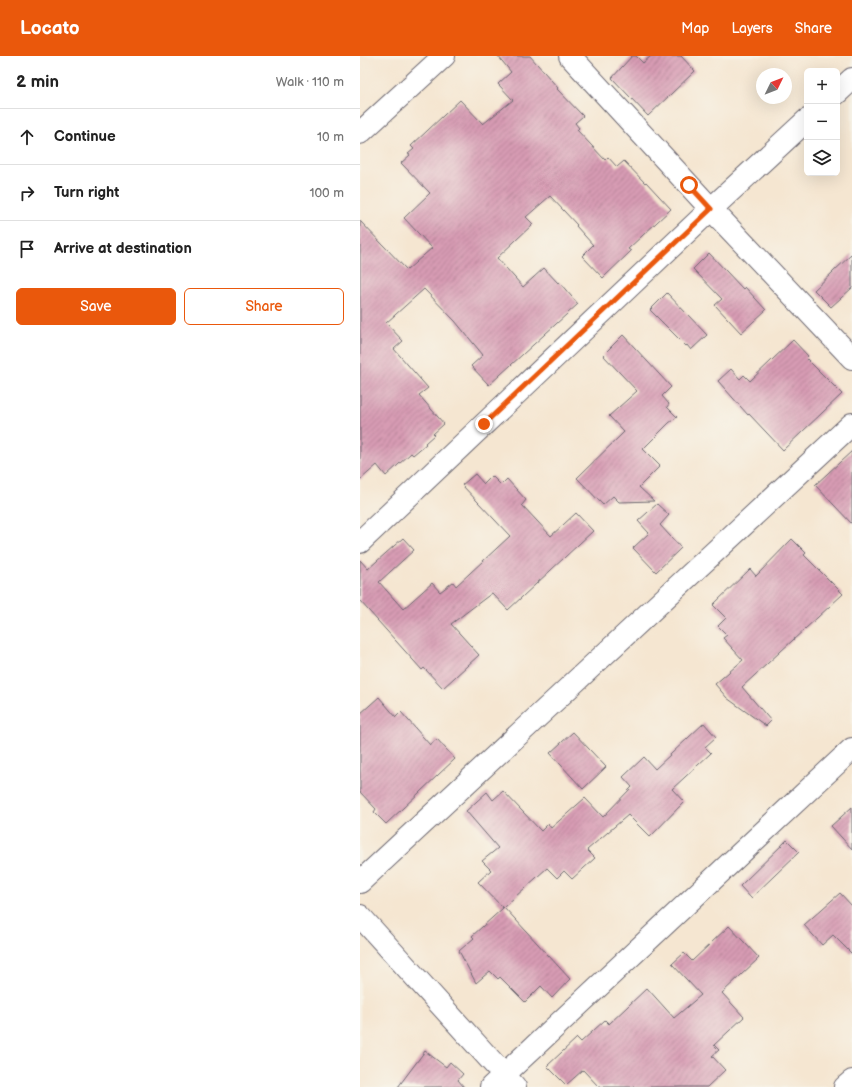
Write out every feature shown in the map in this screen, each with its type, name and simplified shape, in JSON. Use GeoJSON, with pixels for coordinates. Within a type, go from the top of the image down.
{"type":"FeatureCollection","features":[{"type":"Feature","properties":{"kind":"street"},"geometry":{"type":"LineString","coordinates":[[360,133],[444,56]]}},
{"type":"Feature","properties":{"kind":"street"},"geometry":{"type":"LineString","coordinates":[[570,56],[711,209],[852,358]]}},
{"type":"Feature","properties":{"kind":"street"},"geometry":{"type":"LineString","coordinates":[[840,90],[852,79]]}},
{"type":"Feature","properties":{"kind":"street"},"geometry":{"type":"LineString","coordinates":[[360,542],[804,123]]}},
{"type":"Feature","properties":{"kind":"street"},"geometry":{"type":"LineString","coordinates":[[360,882],[852,424]]}},
{"type":"Feature","properties":{"kind":"street"},"geometry":{"type":"LineString","coordinates":[[360,916],[503,1083],[852,748]]}},
{"type":"Feature","properties":{"kind":"street"},"geometry":{"type":"LineString","coordinates":[[845,1087],[852,1080]]}},
{"type":"Feature","properties":{"kind":"building"},"geometry":{"type":"Polygon","coordinates":[[[498,56],[530,56],[558,88],[557,89],[583,116],[575,123],[579,128],[577,130],[605,160],[608,157],[617,167],[624,161],[671,209],[628,249],[631,251],[603,278],[582,256],[593,245],[550,196],[526,217],[533,224],[497,258],[523,287],[544,268],[558,283],[559,282],[578,304],[489,385],[471,366],[483,355],[455,321],[424,289],[386,323],[403,341],[394,349],[428,388],[419,395],[444,424],[433,434],[434,435],[425,443],[426,444],[413,455],[411,453],[386,476],[377,465],[360,480],[360,221],[407,270],[432,248],[404,218],[430,193],[401,163],[414,149],[411,146],[460,100],[483,124],[513,100],[498,84],[511,72],[498,56]]]}},
{"type":"Feature","properties":{"kind":"building"},"geometry":{"type":"Polygon","coordinates":[[[632,56],[636,56],[643,63],[651,56],[681,56],[695,71],[648,116],[612,78],[632,56]]]}},
{"type":"Feature","properties":{"kind":"building"},"geometry":{"type":"Polygon","coordinates":[[[709,253],[743,289],[745,287],[766,310],[741,333],[715,305],[722,299],[693,269],[709,253]]]}},
{"type":"Feature","properties":{"kind":"building"},"geometry":{"type":"Polygon","coordinates":[[[852,254],[852,288],[831,307],[814,290],[852,254]]]}},
{"type":"Feature","properties":{"kind":"building"},"geometry":{"type":"Polygon","coordinates":[[[667,293],[707,335],[691,350],[650,310],[667,293]]]}},
{"type":"Feature","properties":{"kind":"building"},"geometry":{"type":"Polygon","coordinates":[[[623,335],[671,387],[662,396],[669,404],[667,407],[677,417],[643,449],[660,466],[639,487],[654,501],[619,502],[613,496],[603,505],[577,478],[624,432],[609,416],[637,391],[603,355],[623,335]]]}},
{"type":"Feature","properties":{"kind":"building"},"geometry":{"type":"Polygon","coordinates":[[[793,340],[808,356],[806,358],[842,394],[783,450],[749,414],[748,415],[718,381],[731,369],[740,379],[744,375],[750,381],[793,340]]]}},
{"type":"Feature","properties":{"kind":"building"},"geometry":{"type":"Polygon","coordinates":[[[852,451],[852,524],[815,485],[852,451]]]}},
{"type":"Feature","properties":{"kind":"building"},"geometry":{"type":"Polygon","coordinates":[[[475,474],[484,484],[492,476],[501,485],[507,479],[526,500],[522,505],[551,536],[576,513],[593,531],[508,610],[492,593],[451,624],[479,655],[443,688],[424,668],[422,670],[360,601],[360,560],[368,569],[403,538],[414,550],[379,582],[403,609],[432,583],[440,592],[453,582],[456,586],[510,536],[462,485],[475,474]]]}},
{"type":"Feature","properties":{"kind":"building"},"geometry":{"type":"Polygon","coordinates":[[[657,504],[669,515],[660,525],[681,548],[656,572],[633,548],[649,533],[638,521],[657,504]]]}},
{"type":"Feature","properties":{"kind":"building"},"geometry":{"type":"Polygon","coordinates":[[[792,539],[806,553],[804,555],[843,594],[742,687],[771,721],[766,726],[727,698],[715,684],[743,660],[723,638],[727,635],[718,626],[726,618],[713,605],[750,569],[756,576],[792,539]]]}},
{"type":"Feature","properties":{"kind":"building"},"geometry":{"type":"Polygon","coordinates":[[[379,697],[396,717],[401,712],[430,745],[437,739],[455,759],[386,824],[374,812],[376,809],[360,792],[360,714],[379,697]]]}},
{"type":"Feature","properties":{"kind":"building"},"geometry":{"type":"Polygon","coordinates":[[[704,723],[716,737],[705,747],[711,753],[672,789],[684,802],[650,837],[628,815],[587,850],[595,858],[572,879],[564,871],[557,878],[547,868],[504,907],[570,979],[552,998],[541,986],[525,1002],[500,977],[498,979],[490,971],[476,983],[459,951],[474,938],[472,936],[503,908],[478,882],[491,870],[482,861],[498,848],[466,811],[487,792],[493,800],[503,791],[541,831],[548,824],[551,828],[585,798],[603,817],[632,787],[623,777],[644,757],[655,769],[704,723]]]}},
{"type":"Feature","properties":{"kind":"building"},"geometry":{"type":"Polygon","coordinates":[[[573,732],[606,767],[583,789],[550,753],[573,732]]]}},
{"type":"Feature","properties":{"kind":"building"},"geometry":{"type":"Polygon","coordinates":[[[852,807],[852,849],[831,826],[852,807]]]}},
{"type":"Feature","properties":{"kind":"building"},"geometry":{"type":"Polygon","coordinates":[[[787,840],[799,852],[751,898],[740,886],[787,840]]]}},
{"type":"Feature","properties":{"kind":"building"},"geometry":{"type":"Polygon","coordinates":[[[840,893],[852,906],[852,954],[833,935],[822,945],[804,925],[840,893]]]}},
{"type":"Feature","properties":{"kind":"building"},"geometry":{"type":"Polygon","coordinates":[[[729,926],[759,958],[722,993],[744,1017],[714,1045],[719,1050],[712,1056],[725,1070],[707,1087],[599,1087],[583,1070],[566,1085],[547,1066],[577,1038],[581,1042],[605,1020],[609,1024],[647,988],[674,1018],[701,995],[672,964],[684,953],[692,961],[729,926]]]}},
{"type":"Feature","properties":{"kind":"building"},"geometry":{"type":"Polygon","coordinates":[[[425,1051],[446,1067],[450,1062],[463,1074],[458,1080],[464,1087],[398,1087],[425,1051]]]}},
{"type":"Feature","properties":{"kind":"route"},"geometry":{"type":"LineString","coordinates":[[484,424],[711,209],[689,185]]}}]}
